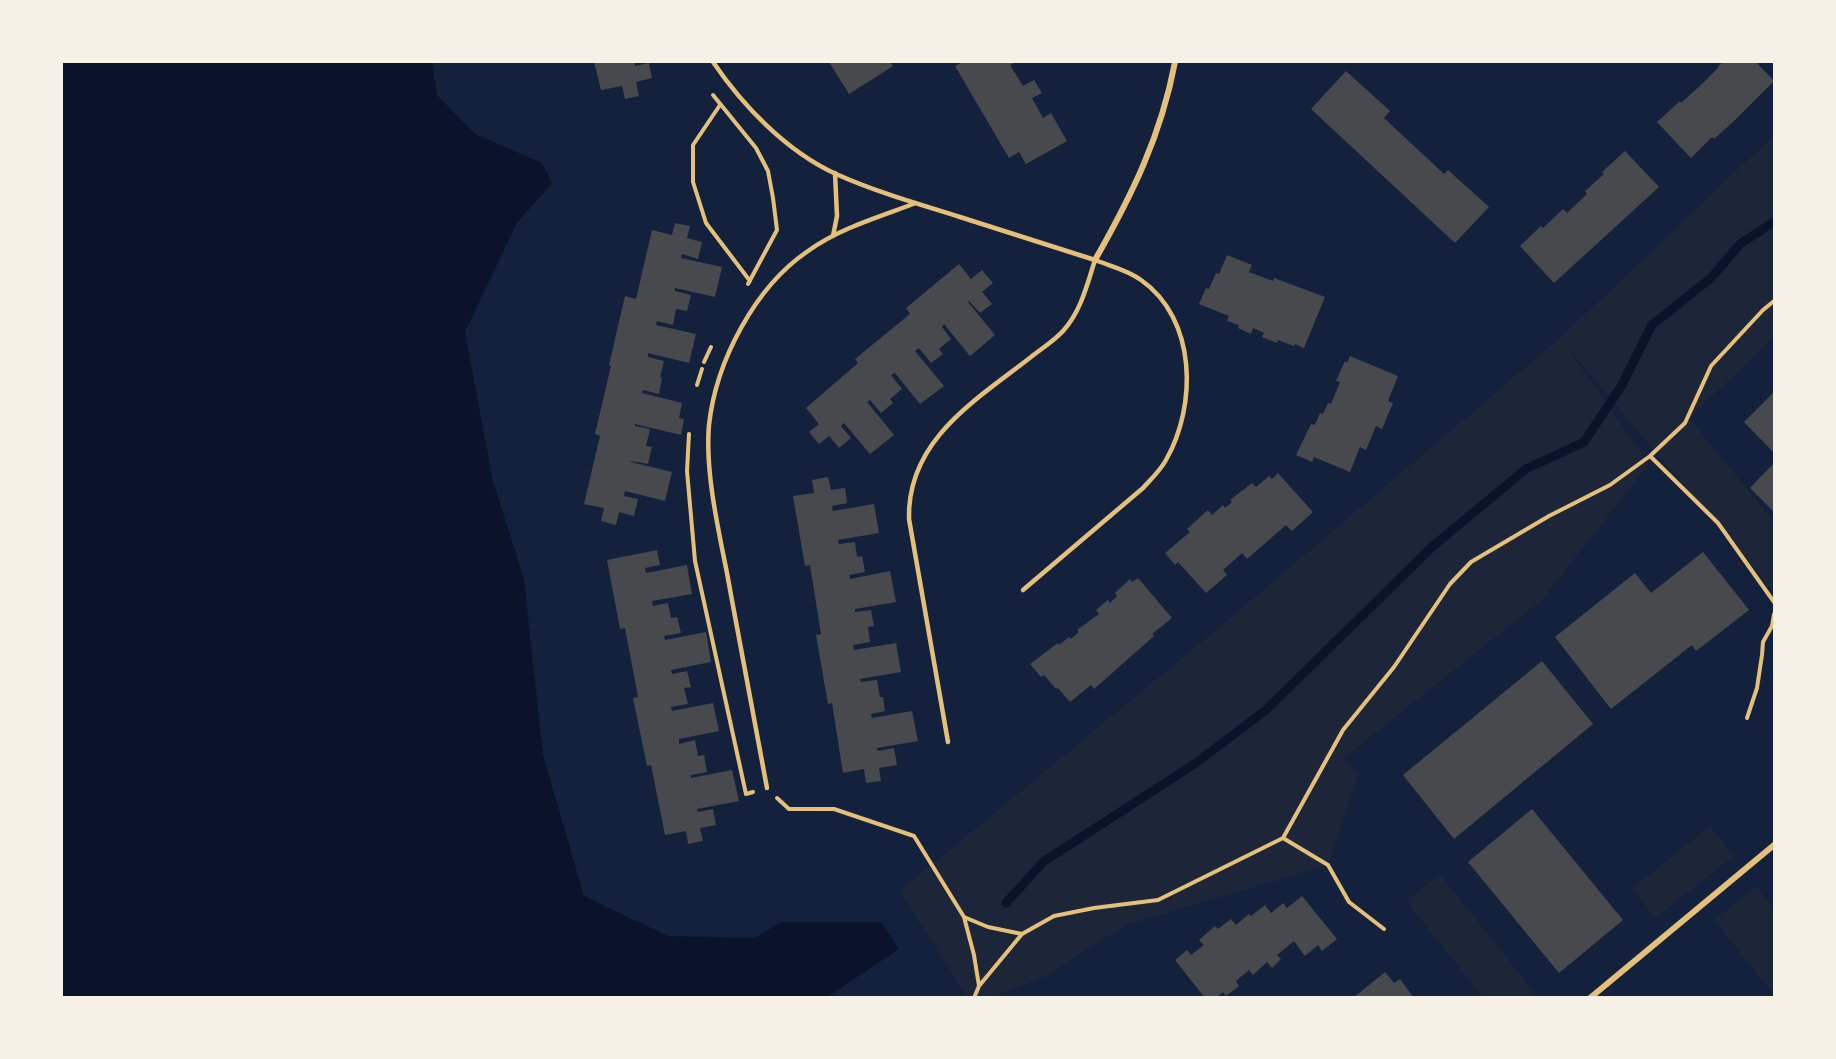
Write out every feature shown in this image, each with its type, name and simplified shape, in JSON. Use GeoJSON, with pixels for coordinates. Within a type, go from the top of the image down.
{"type":"FeatureCollection","features":[{"type":"Feature","properties":{"kind":"street"},"geometry":{"type":"LineString","coordinates":[[1095,260],[1142,172],[1162,115],[1175,62]]}},
{"type":"Feature","properties":{"kind":"street"},"geometry":{"type":"LineString","coordinates":[[1590,998],[1774,845]]}},
{"type":"Feature","properties":{"kind":"lane"},"geometry":{"type":"LineString","coordinates":[[712,62],[742,100],[770,128],[795,148],[835,173],[916,203],[1095,260],[1141,279],[1160,297],[1176,324],[1187,370],[1186,397],[1176,440],[1164,463],[1143,488],[1023,590]]}},
{"type":"Feature","properties":{"kind":"lane"},"geometry":{"type":"LineString","coordinates":[[833,236],[837,216],[835,173]]}},
{"type":"Feature","properties":{"kind":"lane"},"geometry":{"type":"LineString","coordinates":[[767,788],[709,460],[709,427],[715,394],[727,359],[743,325],[761,296],[777,278],[807,251],[833,236],[916,203]]}},
{"type":"Feature","properties":{"kind":"lane"},"geometry":{"type":"LineString","coordinates":[[948,742],[910,528],[908,510],[912,485],[923,456],[942,430],[966,408],[1063,331],[1079,307],[1095,260]]}},
{"type":"Feature","properties":{"kind":"path"},"geometry":{"type":"LineString","coordinates":[[720,105],[693,144],[693,182],[706,223],[750,281]]}},
{"type":"Feature","properties":{"kind":"path"},"geometry":{"type":"LineString","coordinates":[[974,998],[979,986],[1022,934],[1054,916],[1094,908],[1158,900],[1283,838],[1343,730],[1394,667],[1449,584],[1471,562],[1549,516],[1610,485],[1650,456],[1685,423],[1711,366],[1774,301]]}},
{"type":"Feature","properties":{"kind":"path"},"geometry":{"type":"LineString","coordinates":[[1650,456],[1718,523],[1774,602]]}},
{"type":"Feature","properties":{"kind":"path"},"geometry":{"type":"LineString","coordinates":[[1747,718],[1756,688],[1763,642],[1772,626],[1774,614]]}},
{"type":"Feature","properties":{"kind":"path"},"geometry":{"type":"LineString","coordinates":[[767,788],[789,809],[834,808],[914,836],[964,917],[979,986]]}},
{"type":"Feature","properties":{"kind":"path"},"geometry":{"type":"LineString","coordinates":[[1283,838],[1328,865],[1349,902],[1384,929]]}},
{"type":"Feature","properties":{"kind":"path"},"geometry":{"type":"LineString","coordinates":[[964,917],[988,927],[1022,934]]}},
{"type":"Feature","properties":{"kind":"shaded area"},"geometry":{"type":"Polygon","coordinates":[[[62,62],[432,62],[437,95],[475,134],[542,163],[552,183],[517,223],[465,332],[493,481],[524,579],[543,755],[584,896],[668,936],[755,938],[781,922],[881,922],[899,949],[827,997],[62,997],[62,62]]]}},
{"type":"Feature","properties":{"kind":"shaded area"},"geometry":{"type":"Polygon","coordinates":[[[1774,135],[1774,337],[1689,418],[1774,522],[1774,592],[1566,346],[1649,464],[1541,601],[1344,758],[1358,775],[1328,865],[1128,924],[1043,977],[994,997],[967,997],[900,891],[1228,620],[1560,338],[1774,135]]]}},
{"type":"Feature","properties":{"kind":"shaded area"},"geometry":{"type":"Polygon","coordinates":[[[1710,826],[1734,856],[1655,918],[1632,888],[1710,826]]]}},
{"type":"Feature","properties":{"kind":"shaded area"},"geometry":{"type":"Polygon","coordinates":[[[1440,874],[1535,993],[1530,997],[1483,997],[1406,901],[1440,874]]]}},
{"type":"Feature","properties":{"kind":"shaded area"},"geometry":{"type":"Polygon","coordinates":[[[1756,886],[1774,909],[1774,995],[1714,920],[1756,886]]]}},
{"type":"Feature","properties":{"kind":"building"},"geometry":{"type":"Polygon","coordinates":[[[594,62],[635,62],[635,66],[649,63],[652,78],[636,82],[639,96],[625,99],[622,86],[601,90],[594,62]]]}},
{"type":"Feature","properties":{"kind":"building"},"geometry":{"type":"Polygon","coordinates":[[[829,62],[890,62],[893,66],[849,94],[829,62]]]}},
{"type":"Feature","properties":{"kind":"building"},"geometry":{"type":"Polygon","coordinates":[[[963,62],[1016,62],[1010,65],[1023,86],[1034,80],[1042,93],[1032,98],[1043,118],[1051,113],[1067,141],[1026,164],[1019,152],[1009,158],[955,66],[963,62]]]}},
{"type":"Feature","properties":{"kind":"building"},"geometry":{"type":"Polygon","coordinates":[[[1723,62],[1756,62],[1774,81],[1734,121],[1714,139],[1712,137],[1691,158],[1657,122],[1701,85],[1723,62]]]}},
{"type":"Feature","properties":{"kind":"building"},"geometry":{"type":"Polygon","coordinates":[[[1346,71],[1390,111],[1384,118],[1444,174],[1448,170],[1489,207],[1455,243],[1311,109],[1346,71]]]}},
{"type":"Feature","properties":{"kind":"building"},"geometry":{"type":"Polygon","coordinates":[[[1625,151],[1659,187],[1554,283],[1520,246],[1563,209],[1567,213],[1587,194],[1585,191],[1604,174],[1602,172],[1625,151]]]}},
{"type":"Feature","properties":{"kind":"building"},"geometry":{"type":"Polygon","coordinates":[[[675,223],[690,226],[687,238],[702,242],[698,259],[682,254],[681,258],[722,267],[715,297],[675,288],[675,291],[691,295],[687,311],[676,309],[673,325],[657,321],[656,325],[696,334],[689,363],[648,353],[648,357],[664,361],[660,377],[662,378],[659,394],[643,390],[642,393],[682,403],[679,418],[684,419],[681,435],[635,424],[635,426],[650,429],[646,446],[652,447],[648,464],[631,462],[672,472],[665,501],[625,491],[624,496],[638,499],[634,516],[619,512],[616,525],[601,521],[604,508],[584,504],[600,436],[595,434],[625,296],[636,299],[652,230],[672,235],[675,223]]]}},
{"type":"Feature","properties":{"kind":"building"},"geometry":{"type":"Polygon","coordinates":[[[1227,255],[1252,265],[1249,272],[1273,281],[1274,278],[1325,297],[1304,348],[1278,340],[1277,343],[1262,337],[1264,333],[1253,328],[1251,334],[1238,328],[1239,325],[1227,321],[1229,316],[1199,304],[1216,273],[1219,274],[1227,255]]]}},
{"type":"Feature","properties":{"kind":"building"},"geometry":{"type":"Polygon","coordinates":[[[959,264],[971,279],[982,270],[993,283],[982,292],[992,304],[980,313],[968,302],[995,335],[970,356],[944,324],[942,327],[951,339],[939,349],[943,354],[931,363],[919,348],[915,351],[944,386],[920,404],[895,373],[891,375],[902,389],[890,399],[893,403],[881,413],[870,400],[867,402],[894,435],[870,454],[844,423],[841,426],[851,438],[839,448],[829,436],[819,444],[809,432],[819,424],[806,408],[858,363],[855,359],[910,314],[906,308],[959,264]]]}},
{"type":"Feature","properties":{"kind":"building"},"geometry":{"type":"Polygon","coordinates":[[[1350,356],[1398,376],[1388,401],[1393,403],[1382,429],[1376,426],[1366,450],[1360,447],[1350,472],[1314,457],[1312,462],[1296,455],[1311,424],[1315,425],[1320,413],[1323,414],[1328,403],[1331,404],[1340,382],[1336,381],[1345,361],[1347,363],[1350,356]]]}},
{"type":"Feature","properties":{"kind":"building"},"geometry":{"type":"Polygon","coordinates":[[[1774,392],[1774,453],[1744,422],[1774,392]]]}},
{"type":"Feature","properties":{"kind":"building"},"geometry":{"type":"Polygon","coordinates":[[[1774,463],[1774,512],[1750,488],[1774,463]]]}},
{"type":"Feature","properties":{"kind":"building"},"geometry":{"type":"Polygon","coordinates":[[[1278,473],[1313,512],[1292,531],[1286,525],[1247,559],[1242,553],[1223,570],[1227,575],[1206,593],[1178,562],[1175,565],[1165,553],[1190,532],[1187,529],[1208,510],[1212,515],[1223,505],[1225,508],[1232,502],[1230,500],[1252,483],[1256,487],[1269,476],[1272,479],[1278,473]]]}},
{"type":"Feature","properties":{"kind":"building"},"geometry":{"type":"Polygon","coordinates":[[[828,477],[831,490],[845,488],[847,503],[832,506],[833,511],[874,504],[879,533],[838,540],[839,544],[855,542],[857,557],[862,556],[865,572],[849,575],[850,579],[890,571],[896,602],[855,609],[855,612],[871,610],[874,626],[868,627],[870,642],[853,645],[854,650],[896,643],[901,672],[860,679],[861,682],[877,680],[880,697],[883,697],[885,711],[871,714],[872,718],[912,711],[918,741],[877,748],[878,751],[894,748],[897,765],[879,768],[881,781],[866,783],[864,769],[843,773],[832,703],[828,704],[816,635],[821,634],[810,565],[805,566],[793,496],[814,493],[812,480],[828,477]]]}},
{"type":"Feature","properties":{"kind":"building"},"geometry":{"type":"Polygon","coordinates":[[[657,550],[660,565],[645,568],[646,573],[687,565],[692,594],[652,601],[653,606],[668,603],[671,618],[677,617],[681,633],[664,636],[665,640],[706,632],[711,662],[671,670],[672,674],[687,671],[691,687],[684,688],[688,704],[671,707],[672,711],[713,703],[719,731],[679,739],[679,744],[695,740],[698,756],[704,755],[707,772],[691,775],[691,778],[732,770],[739,801],[697,809],[698,812],[713,809],[716,825],[700,828],[703,841],[688,844],[686,831],[665,835],[651,765],[647,766],[633,698],[638,697],[625,628],[620,629],[607,560],[657,550]]]}},
{"type":"Feature","properties":{"kind":"building"},"geometry":{"type":"Polygon","coordinates":[[[1703,552],[1749,610],[1696,651],[1692,645],[1611,709],[1555,637],[1635,573],[1651,593],[1703,552]]]}},
{"type":"Feature","properties":{"kind":"building"},"geometry":{"type":"Polygon","coordinates":[[[1138,578],[1172,618],[1094,689],[1091,685],[1070,702],[1058,688],[1056,689],[1044,675],[1041,677],[1030,664],[1058,643],[1059,645],[1069,637],[1071,639],[1079,632],[1077,630],[1099,614],[1096,610],[1108,600],[1110,603],[1117,596],[1115,593],[1130,579],[1132,582],[1138,578]]]}},
{"type":"Feature","properties":{"kind":"building"},"geometry":{"type":"Polygon","coordinates":[[[1542,661],[1593,724],[1454,839],[1403,775],[1542,661]]]}},
{"type":"Feature","properties":{"kind":"building"},"geometry":{"type":"Polygon","coordinates":[[[1532,809],[1623,920],[1559,973],[1468,862],[1532,809]]]}},
{"type":"Feature","properties":{"kind":"building"},"geometry":{"type":"Polygon","coordinates":[[[1302,896],[1337,939],[1322,951],[1318,945],[1305,956],[1294,941],[1277,955],[1281,959],[1272,968],[1267,962],[1253,975],[1249,970],[1236,981],[1239,986],[1226,996],[1223,992],[1216,998],[1205,998],[1175,960],[1187,950],[1191,955],[1204,945],[1199,940],[1215,926],[1218,929],[1231,919],[1236,925],[1265,905],[1271,913],[1283,903],[1287,908],[1302,896]]]}},
{"type":"Feature","properties":{"kind":"building"},"geometry":{"type":"Polygon","coordinates":[[[1385,972],[1394,983],[1400,979],[1414,998],[1353,998],[1385,972]]]}},
{"type":"Feature","properties":{"kind":"waterway"},"geometry":{"type":"LineString","coordinates":[[1006,903],[1043,862],[1196,763],[1266,710],[1432,547],[1526,469],[1584,442],[1622,385],[1652,325],[1712,277],[1740,244],[1774,222]]}}]}
